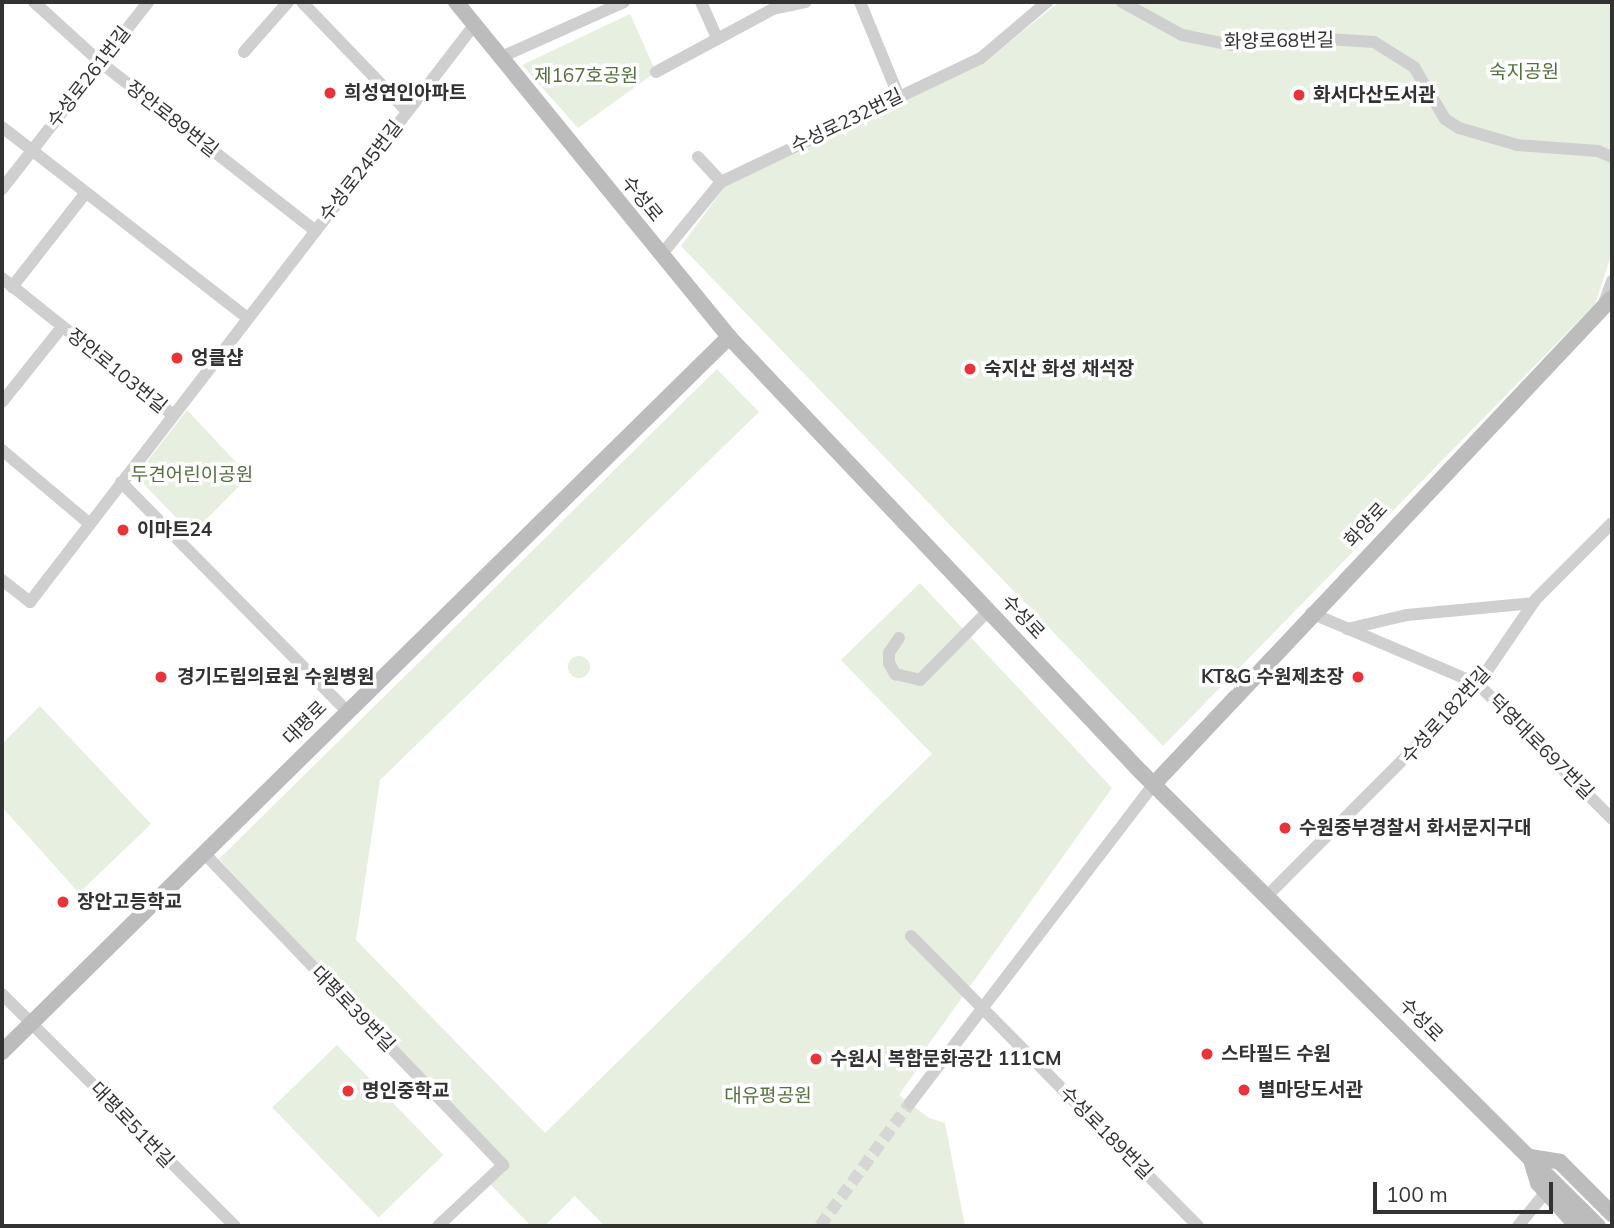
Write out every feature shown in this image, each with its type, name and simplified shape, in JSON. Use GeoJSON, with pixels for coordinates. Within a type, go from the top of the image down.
{"type":"FeatureCollection","features":[{"type":"Feature","properties":{"kind":"main road","name":"수성로"},"geometry":{"type":"LineString","coordinates":[[456,2],[729,337],[1154,784],[1598,1226]]}},
{"type":"Feature","properties":{"kind":"main road","name":"화양로"},"geometry":{"type":"LineString","coordinates":[[1154,784],[1311,613],[1607,302]]}},
{"type":"Feature","properties":{"kind":"main road","name":"대평로"},"geometry":{"type":"LineString","coordinates":[[2,1052],[729,337]]}},
{"type":"Feature","properties":{"kind":"main road"},"geometry":{"type":"LineString","coordinates":[[1530,1157],[1545,1193],[1577,1226]]}},
{"type":"Feature","properties":{"kind":"main road"},"geometry":{"type":"LineString","coordinates":[[1530,1157],[1560,1162],[1612,1214]]}},
{"type":"Feature","properties":{"kind":"street","name":"장안로89번길"},"geometry":{"type":"LineString","coordinates":[[34,2],[100,62],[314,230]]}},
{"type":"Feature","properties":{"kind":"street","name":"수성로261번길"},"geometry":{"type":"LineString","coordinates":[[2,189],[148,2]]}},
{"type":"Feature","properties":{"kind":"street"},"geometry":{"type":"LineString","coordinates":[[244,52],[288,2]]}},
{"type":"Feature","properties":{"kind":"street"},"geometry":{"type":"LineString","coordinates":[[302,2],[407,111]]}},
{"type":"Feature","properties":{"kind":"street"},"geometry":{"type":"LineString","coordinates":[[499,58],[624,2]]}},
{"type":"Feature","properties":{"kind":"street"},"geometry":{"type":"LineString","coordinates":[[701,2],[717,38]]}},
{"type":"Feature","properties":{"kind":"street"},"geometry":{"type":"LineString","coordinates":[[656,72],[773,9],[805,2]]}},
{"type":"Feature","properties":{"kind":"street"},"geometry":{"type":"LineString","coordinates":[[860,2],[899,97]]}},
{"type":"Feature","properties":{"kind":"street","name":"수성로232번길"},"geometry":{"type":"LineString","coordinates":[[661,256],[721,182],[981,58],[1047,2]]}},
{"type":"Feature","properties":{"kind":"street","name":"화양로68번길"},"geometry":{"type":"LineString","coordinates":[[1122,2],[1182,35],[1231,45],[1312,38],[1374,42],[1414,67],[1445,119],[1459,128],[1517,145],[1598,151],[1612,157]]}},
{"type":"Feature","properties":{"kind":"street","name":"수성로245번길"},"geometry":{"type":"LineString","coordinates":[[2,580],[30,602],[246,317],[475,24]]}},
{"type":"Feature","properties":{"kind":"street"},"geometry":{"type":"LineString","coordinates":[[2,127],[30,152],[246,317]]}},
{"type":"Feature","properties":{"kind":"street"},"geometry":{"type":"LineString","coordinates":[[698,158],[721,182]]}},
{"type":"Feature","properties":{"kind":"street","name":"장안로103번길"},"geometry":{"type":"LineString","coordinates":[[85,194],[7,282],[173,415]]}},
{"type":"Feature","properties":{"kind":"street"},"geometry":{"type":"LineString","coordinates":[[1607,302],[1612,281]]}},
{"type":"Feature","properties":{"kind":"street","name":"장안로103번길"},"geometry":{"type":"LineString","coordinates":[[2,402],[62,327]]}},
{"type":"Feature","properties":{"kind":"street"},"geometry":{"type":"LineString","coordinates":[[2,450],[90,524]]}},
{"type":"Feature","properties":{"kind":"street"},"geometry":{"type":"LineString","coordinates":[[121,482],[347,711]]}},
{"type":"Feature","properties":{"kind":"street","name":"수성로182번길"},"geometry":{"type":"LineString","coordinates":[[1267,897],[1478,684],[1533,603],[1612,523]]}},
{"type":"Feature","properties":{"kind":"street"},"geometry":{"type":"LineString","coordinates":[[1346,629],[1407,615],[1533,603]]}},
{"type":"Feature","properties":{"kind":"street"},"geometry":{"type":"LineString","coordinates":[[899,638],[889,653],[889,663],[895,674],[920,680],[988,611]]}},
{"type":"Feature","properties":{"kind":"street","name":"덕영대로697번길"},"geometry":{"type":"LineString","coordinates":[[1311,613],[1478,684],[1612,819]]}},
{"type":"Feature","properties":{"kind":"street"},"geometry":{"type":"LineString","coordinates":[[910,1103],[1154,784]]}},
{"type":"Feature","properties":{"kind":"street","name":"대평로39번길"},"geometry":{"type":"LineString","coordinates":[[203,852],[503,1165],[438,1226]]}},
{"type":"Feature","properties":{"kind":"street","name":"수성로189번길"},"geometry":{"type":"LineString","coordinates":[[911,936],[1198,1226]]}},
{"type":"Feature","properties":{"kind":"street","name":"대평로51번길"},"geometry":{"type":"LineString","coordinates":[[2,994],[235,1226]]}},
{"type":"Feature","properties":{"kind":"street"},"geometry":{"type":"LineString","coordinates":[[1518,1226],[1545,1193]]}},
{"type":"Feature","properties":{"kind":"green space","name":"숙지공원"},"geometry":{"type":"Polygon","coordinates":[[[1059,2],[1612,2],[1612,253],[1595,304],[1163,746],[681,246],[726,185],[985,62],[1059,2]]]}},
{"type":"Feature","properties":{"kind":"green space","name":"제167호공원"},"geometry":{"type":"Polygon","coordinates":[[[630,14],[656,72],[578,128],[522,65],[630,14]]]}},
{"type":"Feature","properties":{"kind":"green space","name":"대유평공원"},"geometry":{"type":"Polygon","coordinates":[[[717,369],[759,412],[380,780],[356,940],[545,1133],[932,754],[841,660],[920,583],[1112,788],[928,1045],[925,1058],[899,1095],[929,1118],[945,1123],[965,1226],[605,1226],[575,1196],[544,1226],[531,1226],[489,1183],[508,1165],[219,859],[717,369]]]}},
{"type":"Feature","properties":{"kind":"green space","name":"두견어린이공원"},"geometry":{"type":"Polygon","coordinates":[[[187,410],[249,476],[192,534],[136,476],[187,410]]]}},
{"type":"Feature","properties":{"kind":"green space"},"geometry":{"type":"Polygon","coordinates":[[[575,656],[583,656],[590,663],[590,671],[583,678],[575,678],[568,671],[568,663],[575,656]]]}},
{"type":"Feature","properties":{"kind":"green space"},"geometry":{"type":"Polygon","coordinates":[[[40,706],[151,824],[79,893],[2,807],[2,744],[40,706]]]}},
{"type":"Feature","properties":{"kind":"green space"},"geometry":{"type":"Polygon","coordinates":[[[337,1045],[443,1155],[379,1218],[272,1108],[337,1045]]]}},
{"type":"Feature","properties":{"kind":"tunnel"},"geometry":{"type":"LineString","coordinates":[[820,1226],[910,1103]]}},
{"type":"Feature","properties":{"kind":"place","name":"희성연인아파트"},"geometry":{"type":"Point","coordinates":[330,93]}},
{"type":"Feature","properties":{"kind":"place","name":"화서다산도서관"},"geometry":{"type":"Point","coordinates":[1299,95]}},
{"type":"Feature","properties":{"kind":"place","name":"엉클샵"},"geometry":{"type":"Point","coordinates":[177,358]}},
{"type":"Feature","properties":{"kind":"place","name":"숙지산 화성 채석장"},"geometry":{"type":"Point","coordinates":[970,369]}},
{"type":"Feature","properties":{"kind":"place","name":"이마트24"},"geometry":{"type":"Point","coordinates":[123,530]}},
{"type":"Feature","properties":{"kind":"place","name":"경기도립의료원 수원병원"},"geometry":{"type":"Point","coordinates":[161,677]}},
{"type":"Feature","properties":{"kind":"place","name":"KT&G 수원제초장"},"geometry":{"type":"Point","coordinates":[1358,677]}},
{"type":"Feature","properties":{"kind":"place","name":"수원중부경찰서 화서문지구대"},"geometry":{"type":"Point","coordinates":[1285,828]}},
{"type":"Feature","properties":{"kind":"place","name":"장안고등학교"},"geometry":{"type":"Point","coordinates":[63,902]}},
{"type":"Feature","properties":{"kind":"place","name":"스타필드 수원"},"geometry":{"type":"Point","coordinates":[1207,1054]}},
{"type":"Feature","properties":{"kind":"place","name":"수원시 복합문화공간 111CM"},"geometry":{"type":"Point","coordinates":[816,1059]}},
{"type":"Feature","properties":{"kind":"place","name":"별마당도서관"},"geometry":{"type":"Point","coordinates":[1244,1090]}},
{"type":"Feature","properties":{"kind":"place","name":"명인중학교"},"geometry":{"type":"Point","coordinates":[348,1091]}}]}
